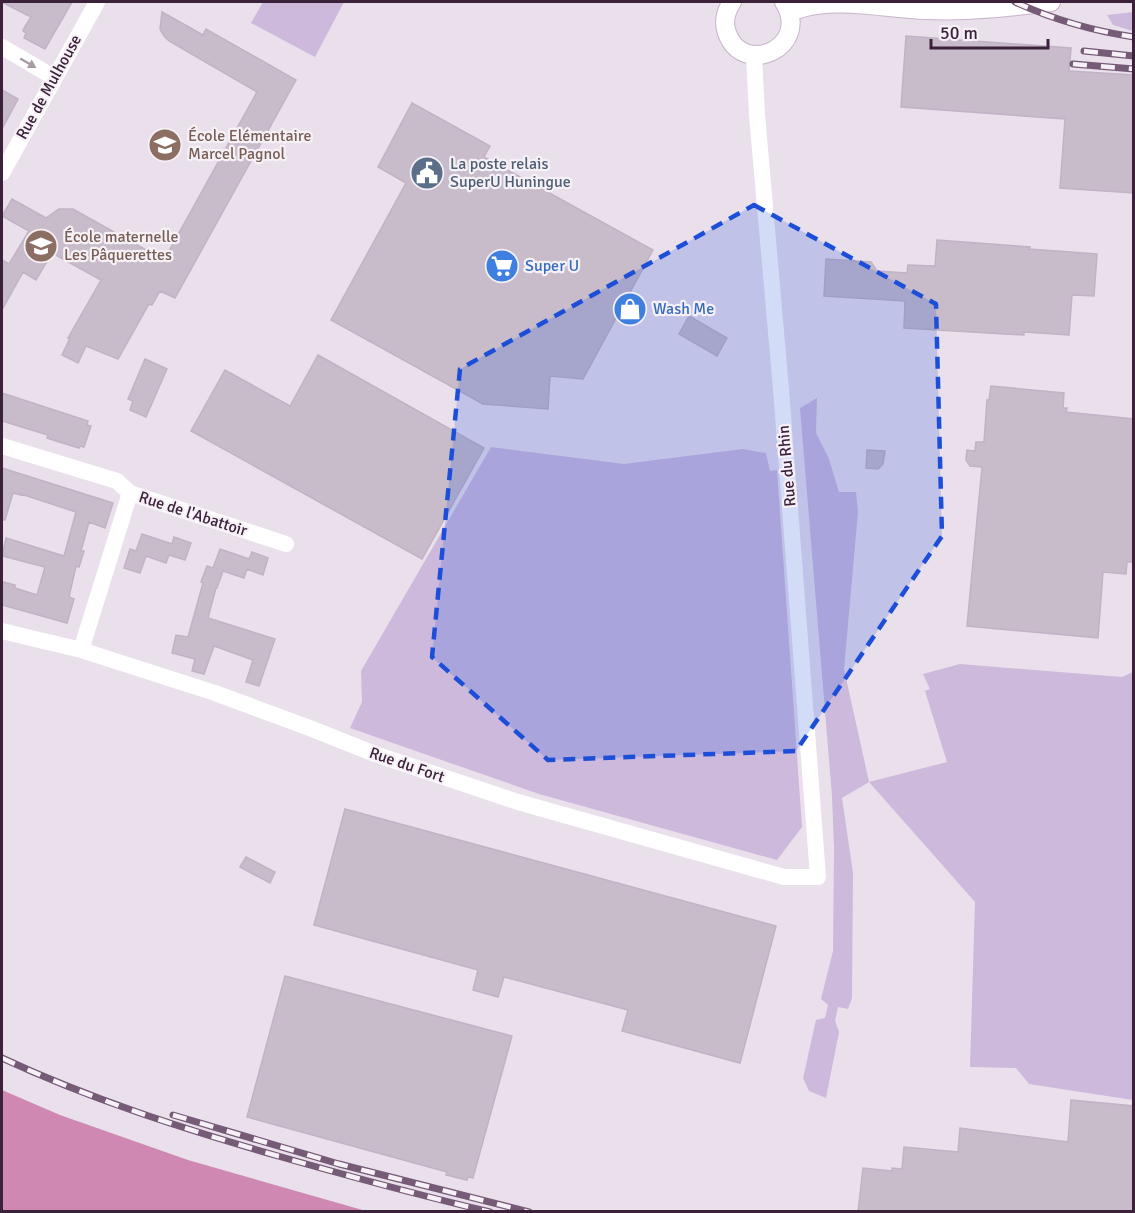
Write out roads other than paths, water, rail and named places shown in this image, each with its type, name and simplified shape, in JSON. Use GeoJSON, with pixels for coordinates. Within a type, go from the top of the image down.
{"type":"FeatureCollection","features":[{"type":"Feature","properties":{"kind":"main road"},"geometry":{"type":"LineString","coordinates":[[732,2],[725,17],[728,36],[738,49],[754,55],[776,50],[784,43],[791,23],[787,7],[841,3],[895,9],[964,10],[1051,2]]}},
{"type":"Feature","properties":{"kind":"street","name":"Rue de Mulhouse"},"geometry":{"type":"LineString","coordinates":[[2,171],[97,2]]}},
{"type":"Feature","properties":{"kind":"street"},"geometry":{"type":"LineString","coordinates":[[2,47],[55,78]]}},
{"type":"Feature","properties":{"kind":"street","name":"Rue du Rhin"},"geometry":{"type":"LineString","coordinates":[[754,55],[818,877]]}},
{"type":"Feature","properties":{"kind":"street","name":"Rue de l'Abattoir"},"geometry":{"type":"LineString","coordinates":[[2,446],[117,481],[130,493],[286,544]]}},
{"type":"Feature","properties":{"kind":"street"},"geometry":{"type":"LineString","coordinates":[[81,650],[130,493]]}},
{"type":"Feature","properties":{"kind":"street","name":"Rue du Fort"},"geometry":{"type":"LineString","coordinates":[[2,631],[81,650],[215,693],[375,754],[518,802],[784,877],[818,877]]}},
{"type":"Feature","properties":{"kind":"railway"},"geometry":{"type":"LineString","coordinates":[[1015,2],[1073,24],[1134,37]]}},
{"type":"Feature","properties":{"kind":"railway"},"geometry":{"type":"LineString","coordinates":[[1084,51],[1134,56]]}},
{"type":"Feature","properties":{"kind":"railway"},"geometry":{"type":"LineString","coordinates":[[1073,64],[1134,69]]}},
{"type":"Feature","properties":{"kind":"railway"},"geometry":{"type":"LineString","coordinates":[[2,1058],[103,1100],[208,1135],[357,1178],[490,1212]]}},
{"type":"Feature","properties":{"kind":"railway"},"geometry":{"type":"LineString","coordinates":[[173,1115],[339,1164],[529,1212]]}},
{"type":"Feature","properties":{"kind":"place","name":"École Elémentaire Marcel Pagnol"},"geometry":{"type":"Point","coordinates":[165,145]}},
{"type":"Feature","properties":{"kind":"place","name":"La poste relais SuperU Huningue"},"geometry":{"type":"Point","coordinates":[427,173]}},
{"type":"Feature","properties":{"kind":"place","name":"École maternelle Les Pâquerettes"},"geometry":{"type":"Point","coordinates":[41,246]}},
{"type":"Feature","properties":{"kind":"place","name":"Super U"},"geometry":{"type":"Point","coordinates":[502,266]}},
{"type":"Feature","properties":{"kind":"place","name":"Wash Me"},"geometry":{"type":"Point","coordinates":[630,309]}}]}
